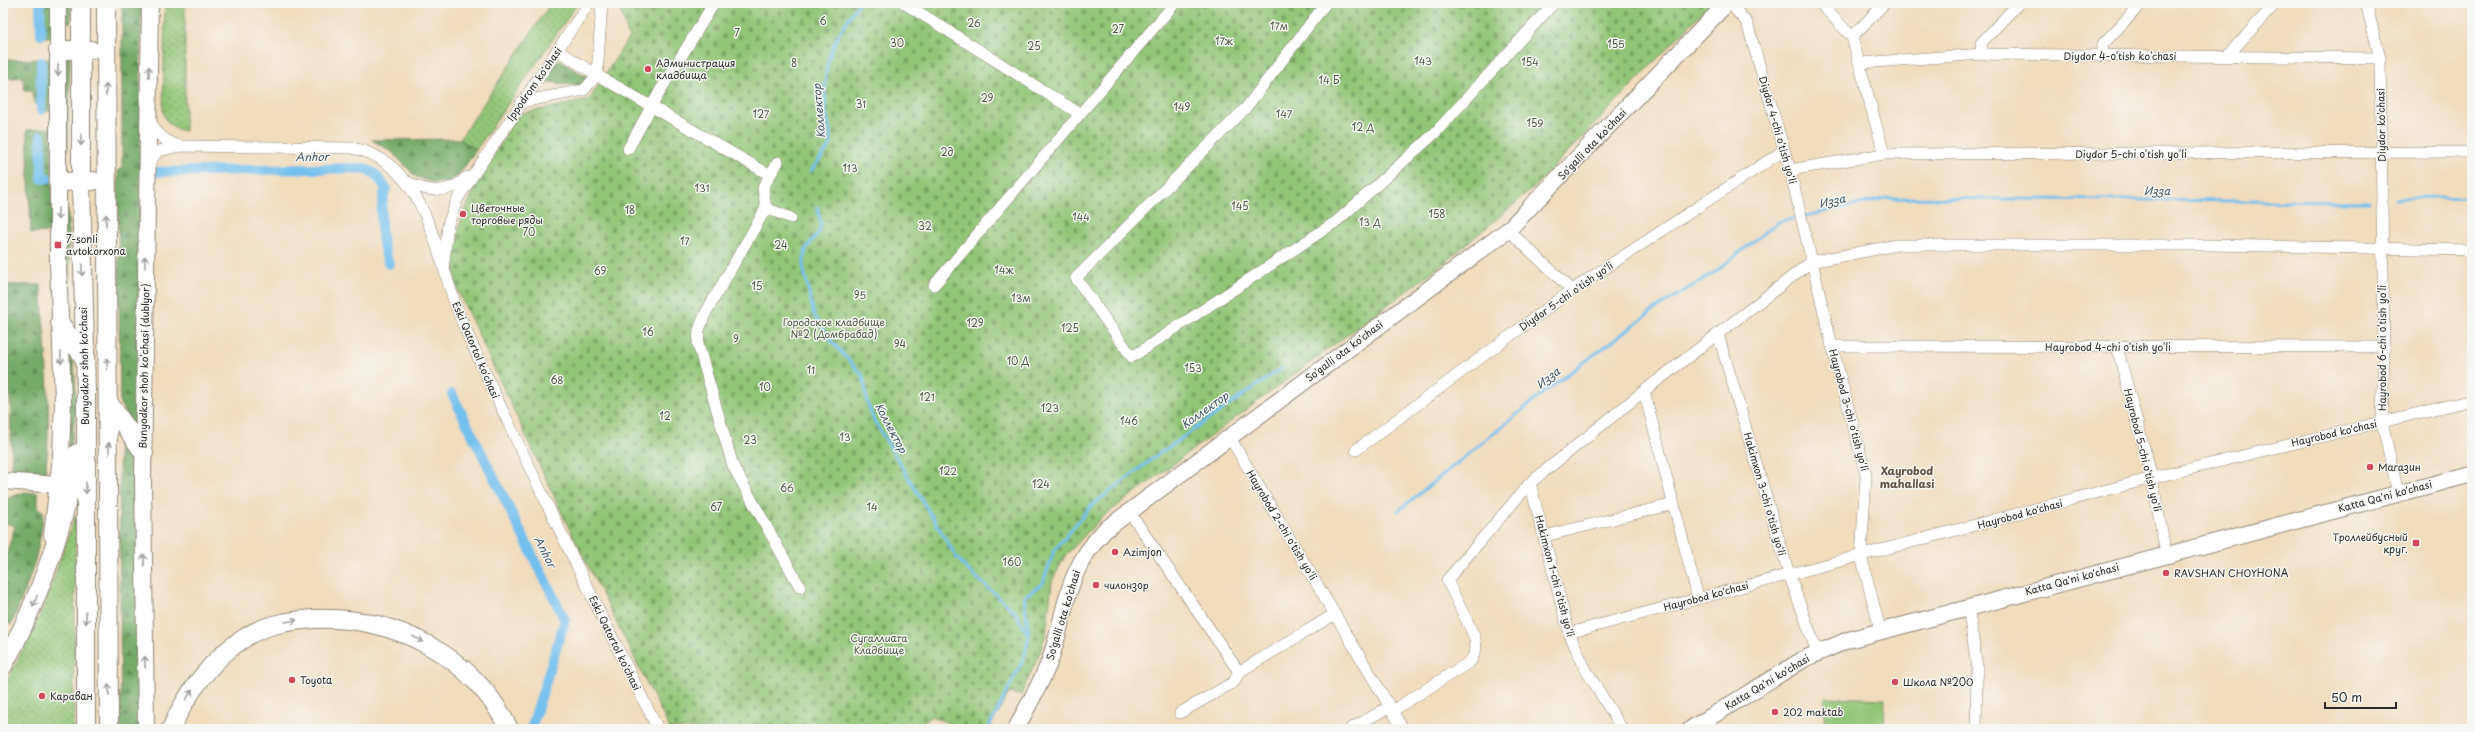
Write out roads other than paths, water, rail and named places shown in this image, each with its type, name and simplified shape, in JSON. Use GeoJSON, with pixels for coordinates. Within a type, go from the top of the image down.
{"type":"FeatureCollection","features":[{"type":"Feature","properties":{"kind":"main road"},"geometry":{"type":"LineString","coordinates":[[48,565],[58,485],[63,401],[60,323],[58,182],[58,3]]}},
{"type":"Feature","properties":{"kind":"main road","name":"Bunyodkor shoh ko'chasi"},"geometry":{"type":"LineString","coordinates":[[81,3],[81,182],[86,393],[86,729]]}},
{"type":"Feature","properties":{"kind":"main road"},"geometry":{"type":"LineString","coordinates":[[106,3],[106,181],[109,403],[109,729]]}},
{"type":"Feature","properties":{"kind":"main road","name":"Bunyodkor shoh koʻchasi (dublyor)"},"geometry":{"type":"LineString","coordinates":[[146,729],[144,453],[146,166],[150,3]]}},
{"type":"Feature","properties":{"kind":"main road","name":"So'galli ota ko'chasi"},"geometry":{"type":"LineString","coordinates":[[1016,729],[1048,663],[1073,576],[1079,563],[1095,540],[1511,233],[1732,4]]}},
{"type":"Feature","properties":{"kind":"main road"},"geometry":{"type":"LineString","coordinates":[[58,50],[106,49]]}},
{"type":"Feature","properties":{"kind":"main road"},"geometry":{"type":"LineString","coordinates":[[58,182],[106,181]]}},
{"type":"Feature","properties":{"kind":"main road"},"geometry":{"type":"LineString","coordinates":[[60,323],[84,358]]}},
{"type":"Feature","properties":{"kind":"main road"},"geometry":{"type":"LineString","coordinates":[[3,666],[29,616],[67,507],[86,393]]}},
{"type":"Feature","properties":{"kind":"main road"},"geometry":{"type":"LineString","coordinates":[[109,403],[144,453]]}},
{"type":"Feature","properties":{"kind":"main road","name":"Katta Qa'ni ko'chasi"},"geometry":{"type":"LineString","coordinates":[[1691,729],[1817,652],[1880,629],[2472,474]]}},
{"type":"Feature","properties":{"kind":"main road"},"geometry":{"type":"LineString","coordinates":[[3,481],[58,485]]}},
{"type":"Feature","properties":{"kind":"main road","name":"So'galli ota ko'chasi"},"geometry":{"type":"LineString","coordinates":[[1028,729],[1058,666],[1084,574],[1102,545],[1131,514]]}},
{"type":"Feature","properties":{"kind":"main road"},"geometry":{"type":"LineString","coordinates":[[171,729],[189,694],[205,674],[224,654],[246,637],[267,626],[293,620],[324,619],[367,622],[417,638],[458,666],[474,680],[491,697],[509,729]]}},
{"type":"Feature","properties":{"kind":"street","name":"Ippodrom ko'chasi"},"geometry":{"type":"LineString","coordinates":[[445,276],[444,245],[450,218],[458,198],[478,165],[589,3]]}},
{"type":"Feature","properties":{"kind":"street"},"geometry":{"type":"LineString","coordinates":[[521,102],[584,90],[597,75],[602,3]]}},
{"type":"Feature","properties":{"kind":"street"},"geometry":{"type":"LineString","coordinates":[[628,149],[651,107],[714,3]]}},
{"type":"Feature","properties":{"kind":"street"},"geometry":{"type":"LineString","coordinates":[[904,3],[1080,114]]}},
{"type":"Feature","properties":{"kind":"street"},"geometry":{"type":"LineString","coordinates":[[934,285],[1175,3]]}},
{"type":"Feature","properties":{"kind":"street"},"geometry":{"type":"LineString","coordinates":[[1326,3],[1245,109],[1076,278],[1132,357],[1336,221],[1434,134],[1554,3]]}},
{"type":"Feature","properties":{"kind":"street"},"geometry":{"type":"LineString","coordinates":[[1820,3],[1852,37],[1861,63],[1884,154]]}},
{"type":"Feature","properties":{"kind":"street"},"geometry":{"type":"LineString","coordinates":[[1852,37],[1885,3]]}},
{"type":"Feature","properties":{"kind":"street"},"geometry":{"type":"LineString","coordinates":[[1982,54],[1981,43],[2019,3]]}},
{"type":"Feature","properties":{"kind":"street"},"geometry":{"type":"LineString","coordinates":[[2102,56],[2103,44],[2142,3]]}},
{"type":"Feature","properties":{"kind":"street"},"geometry":{"type":"LineString","coordinates":[[2227,56],[2276,3]]}},
{"type":"Feature","properties":{"kind":"street","name":"Diydor ko'chasi"},"geometry":{"type":"LineString","coordinates":[[2366,3],[2380,58],[2382,249]]}},
{"type":"Feature","properties":{"kind":"street","name":"Diydor 4-chi o'tish yo'li"},"geometry":{"type":"LineString","coordinates":[[1732,4],[1747,23],[1783,151],[1790,170],[1811,262]]}},
{"type":"Feature","properties":{"kind":"street"},"geometry":{"type":"LineString","coordinates":[[557,50],[651,107],[770,175]]}},
{"type":"Feature","properties":{"kind":"street","name":"Diydor 4-o'tish ko'chasi"},"geometry":{"type":"LineString","coordinates":[[1861,63],[1982,54],[2380,58]]}},
{"type":"Feature","properties":{"kind":"street","name":"Eski Qatortol ko'chasi"},"geometry":{"type":"LineString","coordinates":[[148,114],[159,136],[168,142],[180,146]]}},
{"type":"Feature","properties":{"kind":"street","name":"Eski Qatortol ko'chasi"},"geometry":{"type":"LineString","coordinates":[[146,166],[153,154],[158,151],[180,146],[352,148],[381,158],[405,181],[423,211],[463,324],[521,452],[658,729]]}},
{"type":"Feature","properties":{"kind":"street","name":"Diydor 5-chi o'tish yo'li"},"geometry":{"type":"LineString","coordinates":[[1356,450],[1572,290],[1783,151]]}},
{"type":"Feature","properties":{"kind":"street","name":"Diydor 5-chi o'tish yo'li"},"geometry":{"type":"LineString","coordinates":[[1790,170],[1884,154],[2381,154],[2472,152]]}},
{"type":"Feature","properties":{"kind":"street"},"geometry":{"type":"LineString","coordinates":[[778,162],[763,188],[766,208],[705,314],[699,330],[698,344],[733,466],[800,587]]}},
{"type":"Feature","properties":{"kind":"street","name":"Ippodrom ko'chasi"},"geometry":{"type":"LineString","coordinates":[[405,181],[423,189],[445,191],[458,185],[478,165]]}},
{"type":"Feature","properties":{"kind":"street"},"geometry":{"type":"LineString","coordinates":[[766,208],[791,218]]}},
{"type":"Feature","properties":{"kind":"street"},"geometry":{"type":"LineString","coordinates":[[1511,233],[1572,290]]}},
{"type":"Feature","properties":{"kind":"street"},"geometry":{"type":"LineString","coordinates":[[1350,729],[1390,709],[1471,661],[1476,649],[1474,638],[1447,580],[1530,483],[1644,391],[1811,262],[1897,245],[2208,245],[2472,250]]}},
{"type":"Feature","properties":{"kind":"street","name":"Hayrobod 6-chi o'tish yo'li"},"geometry":{"type":"LineString","coordinates":[[2382,249],[2384,347],[2382,422],[2398,493]]}},
{"type":"Feature","properties":{"kind":"street","name":"Hayrobod 3-chi o'tish yo'li"},"geometry":{"type":"LineString","coordinates":[[1811,262],[1866,476],[1861,556],[1880,629]]}},
{"type":"Feature","properties":{"kind":"street","name":"Hakimxon 3-chi o'tish yo'li"},"geometry":{"type":"LineString","coordinates":[[1718,334],[1789,574],[1817,652]]}},
{"type":"Feature","properties":{"kind":"street","name":"Hayrobod 4-chi o'tish yo'li"},"geometry":{"type":"LineString","coordinates":[[1832,346],[2384,347]]}},
{"type":"Feature","properties":{"kind":"street","name":"Hayrobod 5-chi o'tish yo'li"},"geometry":{"type":"LineString","coordinates":[[2117,347],[2152,478],[2166,554]]}},
{"type":"Feature","properties":{"kind":"street"},"geometry":{"type":"LineString","coordinates":[[1644,391],[1698,598]]}},
{"type":"Feature","properties":{"kind":"street","name":"Hayrobod ko'chasi"},"geometry":{"type":"LineString","coordinates":[[1569,633],[2152,478],[2472,400]]}},
{"type":"Feature","properties":{"kind":"street","name":"Hayrobod 2-chi o'tish yo'li"},"geometry":{"type":"LineString","coordinates":[[1232,440],[1403,729]]}},
{"type":"Feature","properties":{"kind":"street","name":"Hakimxon 1-chi o'tish yo'li"},"geometry":{"type":"LineString","coordinates":[[1530,483],[1569,633],[1585,668],[1622,729]]}},
{"type":"Feature","properties":{"kind":"street"},"geometry":{"type":"LineString","coordinates":[[1545,536],[1674,504]]}},
{"type":"Feature","properties":{"kind":"street"},"geometry":{"type":"LineString","coordinates":[[1131,514],[1239,672]]}},
{"type":"Feature","properties":{"kind":"street"},"geometry":{"type":"LineString","coordinates":[[1968,606],[1977,667],[1976,729]]}},
{"type":"Feature","properties":{"kind":"street"},"geometry":{"type":"LineString","coordinates":[[1180,713],[1234,682],[1239,672],[1335,614]]}},
{"type":"Feature","properties":{"kind":"waterway","name":"Anhor"},"geometry":{"type":"LineString","coordinates":[[40,3],[41,35]]}},
{"type":"Feature","properties":{"kind":"waterway","name":"Коллектор"},"geometry":{"type":"LineString","coordinates":[[811,171],[831,144],[825,94],[825,79],[830,53],[835,41],[859,3]]}},
{"type":"Feature","properties":{"kind":"waterway","name":"Anhor"},"geometry":{"type":"LineString","coordinates":[[41,62],[41,110]]}},
{"type":"Feature","properties":{"kind":"waterway","name":"Anhor"},"geometry":{"type":"LineString","coordinates":[[41,136],[42,179],[48,178]]}},
{"type":"Feature","properties":{"kind":"waterway","name":"Anhor"},"geometry":{"type":"LineString","coordinates":[[152,172],[364,168],[375,174],[386,188],[383,197],[381,226],[389,264]]}},
{"type":"Feature","properties":{"kind":"waterway","name":"Изза"},"geometry":{"type":"LineString","coordinates":[[2396,199],[2472,197]]}},
{"type":"Feature","properties":{"kind":"waterway","name":"Изза"},"geometry":{"type":"LineString","coordinates":[[1398,511],[1552,386],[1657,308],[1715,272],[1778,222],[1887,198],[2369,202]]}},
{"type":"Feature","properties":{"kind":"waterway","name":"Коллектор"},"geometry":{"type":"LineString","coordinates":[[817,207],[821,224],[819,232],[806,249],[803,266],[814,315],[832,342],[863,376],[867,401],[873,419],[957,558],[968,570],[1014,611],[1029,636]]}},
{"type":"Feature","properties":{"kind":"waterway","name":"Коллектор"},"geometry":{"type":"LineString","coordinates":[[988,729],[1024,658],[1029,636],[1024,597],[1043,583],[1054,551],[1091,506],[1156,456],[1282,368]]}},
{"type":"Feature","properties":{"kind":"waterway","name":"Anhor"},"geometry":{"type":"LineString","coordinates":[[452,394],[565,620],[531,729]]}},
{"type":"Feature","properties":{"kind":"place","name":"Администрация кладбища"},"geometry":{"type":"Point","coordinates":[648,69]}},
{"type":"Feature","properties":{"kind":"place","name":"Цветочные торговые ряды"},"geometry":{"type":"Point","coordinates":[463,214]}},
{"type":"Feature","properties":{"kind":"place","name":"7-sonli avtokorxona"},"geometry":{"type":"Point","coordinates":[58,245]}},
{"type":"Feature","properties":{"kind":"place","name":"Магазин"},"geometry":{"type":"Point","coordinates":[2370,467]}},
{"type":"Feature","properties":{"kind":"place","name":"Троллейбусный круг."},"geometry":{"type":"Point","coordinates":[2416,543]}},
{"type":"Feature","properties":{"kind":"place","name":"Azimjon"},"geometry":{"type":"Point","coordinates":[1115,552]}},
{"type":"Feature","properties":{"kind":"place","name":"RAVSHAN CHOYHONA"},"geometry":{"type":"Point","coordinates":[2166,573]}},
{"type":"Feature","properties":{"kind":"place","name":"чилонзор"},"geometry":{"type":"Point","coordinates":[1096,585]}},
{"type":"Feature","properties":{"kind":"place","name":"Toyota"},"geometry":{"type":"Point","coordinates":[292,680]}},
{"type":"Feature","properties":{"kind":"place","name":"Школа №200"},"geometry":{"type":"Point","coordinates":[1895,682]}},
{"type":"Feature","properties":{"kind":"place","name":"Караван"},"geometry":{"type":"Point","coordinates":[42,696]}},
{"type":"Feature","properties":{"kind":"place","name":"202 maktab"},"geometry":{"type":"Point","coordinates":[1775,712]}},
{"type":"Feature","properties":{"kind":"district","name":"Xayrobod mahallasi"},"geometry":{"type":"Point","coordinates":[1907,477]}},
{"type":"Feature","properties":{"kind":"park label","name":"6"},"geometry":{"type":"Point","coordinates":[823,21]}},
{"type":"Feature","properties":{"kind":"park label","name":"26"},"geometry":{"type":"Point","coordinates":[974,23]}},
{"type":"Feature","properties":{"kind":"park label","name":"17м"},"geometry":{"type":"Point","coordinates":[1279,26]}},
{"type":"Feature","properties":{"kind":"park label","name":"27"},"geometry":{"type":"Point","coordinates":[1118,29]}},
{"type":"Feature","properties":{"kind":"park label","name":"7"},"geometry":{"type":"Point","coordinates":[737,33]}},
{"type":"Feature","properties":{"kind":"park label","name":"17ж"},"geometry":{"type":"Point","coordinates":[1224,41]}},
{"type":"Feature","properties":{"kind":"park label","name":"30"},"geometry":{"type":"Point","coordinates":[897,43]}},
{"type":"Feature","properties":{"kind":"park label","name":"155"},"geometry":{"type":"Point","coordinates":[1616,44]}},
{"type":"Feature","properties":{"kind":"park label","name":"25"},"geometry":{"type":"Point","coordinates":[1034,46]}},
{"type":"Feature","properties":{"kind":"park label","name":"143"},"geometry":{"type":"Point","coordinates":[1423,61]}},
{"type":"Feature","properties":{"kind":"park label","name":"154"},"geometry":{"type":"Point","coordinates":[1530,62]}},
{"type":"Feature","properties":{"kind":"park label","name":"8"},"geometry":{"type":"Point","coordinates":[794,63]}},
{"type":"Feature","properties":{"kind":"park label","name":"14 Б"},"geometry":{"type":"Point","coordinates":[1329,80]}},
{"type":"Feature","properties":{"kind":"park label","name":"29"},"geometry":{"type":"Point","coordinates":[987,98]}},
{"type":"Feature","properties":{"kind":"park label","name":"31"},"geometry":{"type":"Point","coordinates":[861,104]}},
{"type":"Feature","properties":{"kind":"park label","name":"149"},"geometry":{"type":"Point","coordinates":[1182,107]}},
{"type":"Feature","properties":{"kind":"park label","name":"127"},"geometry":{"type":"Point","coordinates":[761,114]}},
{"type":"Feature","properties":{"kind":"park label","name":"147"},"geometry":{"type":"Point","coordinates":[1284,114]}},
{"type":"Feature","properties":{"kind":"park label","name":"159"},"geometry":{"type":"Point","coordinates":[1535,123]}},
{"type":"Feature","properties":{"kind":"park label","name":"12 Д"},"geometry":{"type":"Point","coordinates":[1363,127]}},
{"type":"Feature","properties":{"kind":"park label","name":"2д"},"geometry":{"type":"Point","coordinates":[947,152]}},
{"type":"Feature","properties":{"kind":"park label","name":"113"},"geometry":{"type":"Point","coordinates":[850,168]}},
{"type":"Feature","properties":{"kind":"park label","name":"131"},"geometry":{"type":"Point","coordinates":[702,188]}},
{"type":"Feature","properties":{"kind":"park label","name":"145"},"geometry":{"type":"Point","coordinates":[1240,206]}},
{"type":"Feature","properties":{"kind":"park label","name":"18"},"geometry":{"type":"Point","coordinates":[630,210]}},
{"type":"Feature","properties":{"kind":"park label","name":"158"},"geometry":{"type":"Point","coordinates":[1437,214]}},
{"type":"Feature","properties":{"kind":"park label","name":"144"},"geometry":{"type":"Point","coordinates":[1081,217]}},
{"type":"Feature","properties":{"kind":"park label","name":"13 Д"},"geometry":{"type":"Point","coordinates":[1370,222]}},
{"type":"Feature","properties":{"kind":"park label","name":"32"},"geometry":{"type":"Point","coordinates":[925,226]}},
{"type":"Feature","properties":{"kind":"park label","name":"70"},"geometry":{"type":"Point","coordinates":[529,232]}},
{"type":"Feature","properties":{"kind":"park label","name":"17"},"geometry":{"type":"Point","coordinates":[685,241]}},
{"type":"Feature","properties":{"kind":"park label","name":"24"},"geometry":{"type":"Point","coordinates":[781,245]}},
{"type":"Feature","properties":{"kind":"park label","name":"14ж"},"geometry":{"type":"Point","coordinates":[1004,270]}},
{"type":"Feature","properties":{"kind":"park label","name":"69"},"geometry":{"type":"Point","coordinates":[600,271]}},
{"type":"Feature","properties":{"kind":"park label","name":"15"},"geometry":{"type":"Point","coordinates":[757,286]}},
{"type":"Feature","properties":{"kind":"park label","name":"95"},"geometry":{"type":"Point","coordinates":[860,295]}},
{"type":"Feature","properties":{"kind":"park label","name":"13м"},"geometry":{"type":"Point","coordinates":[1021,298]}},
{"type":"Feature","properties":{"kind":"park label","name":"129"},"geometry":{"type":"Point","coordinates":[975,323]}},
{"type":"Feature","properties":{"kind":"park label","name":"Городское кладбище №2 (Домбрабад)"},"geometry":{"type":"Point","coordinates":[834,328]}},
{"type":"Feature","properties":{"kind":"park label","name":"125"},"geometry":{"type":"Point","coordinates":[1070,328]}},
{"type":"Feature","properties":{"kind":"park label","name":"16"},"geometry":{"type":"Point","coordinates":[648,332]}},
{"type":"Feature","properties":{"kind":"park label","name":"9"},"geometry":{"type":"Point","coordinates":[736,339]}},
{"type":"Feature","properties":{"kind":"park label","name":"94"},"geometry":{"type":"Point","coordinates":[900,344]}},
{"type":"Feature","properties":{"kind":"park label","name":"10 Д"},"geometry":{"type":"Point","coordinates":[1018,361]}},
{"type":"Feature","properties":{"kind":"park label","name":"153"},"geometry":{"type":"Point","coordinates":[1193,368]}},
{"type":"Feature","properties":{"kind":"park label","name":"11"},"geometry":{"type":"Point","coordinates":[811,370]}},
{"type":"Feature","properties":{"kind":"park label","name":"68"},"geometry":{"type":"Point","coordinates":[557,380]}},
{"type":"Feature","properties":{"kind":"park label","name":"10"},"geometry":{"type":"Point","coordinates":[765,387]}},
{"type":"Feature","properties":{"kind":"park label","name":"121"},"geometry":{"type":"Point","coordinates":[927,397]}},
{"type":"Feature","properties":{"kind":"park label","name":"123"},"geometry":{"type":"Point","coordinates":[1050,408]}},
{"type":"Feature","properties":{"kind":"park label","name":"12"},"geometry":{"type":"Point","coordinates":[665,416]}},
{"type":"Feature","properties":{"kind":"park label","name":"146"},"geometry":{"type":"Point","coordinates":[1129,421]}},
{"type":"Feature","properties":{"kind":"park label","name":"13"},"geometry":{"type":"Point","coordinates":[845,437]}},
{"type":"Feature","properties":{"kind":"park label","name":"23"},"geometry":{"type":"Point","coordinates":[750,440]}},
{"type":"Feature","properties":{"kind":"park label","name":"122"},"geometry":{"type":"Point","coordinates":[948,471]}},
{"type":"Feature","properties":{"kind":"park label","name":"124"},"geometry":{"type":"Point","coordinates":[1041,484]}},
{"type":"Feature","properties":{"kind":"park label","name":"66"},"geometry":{"type":"Point","coordinates":[787,488]}},
{"type":"Feature","properties":{"kind":"park label","name":"67"},"geometry":{"type":"Point","coordinates":[716,507]}},
{"type":"Feature","properties":{"kind":"park label","name":"14"},"geometry":{"type":"Point","coordinates":[872,507]}},
{"type":"Feature","properties":{"kind":"park label","name":"160"},"geometry":{"type":"Point","coordinates":[1012,562]}},
{"type":"Feature","properties":{"kind":"park label","name":"Сугаллиата Кладбище"},"geometry":{"type":"Point","coordinates":[879,644]}}]}
